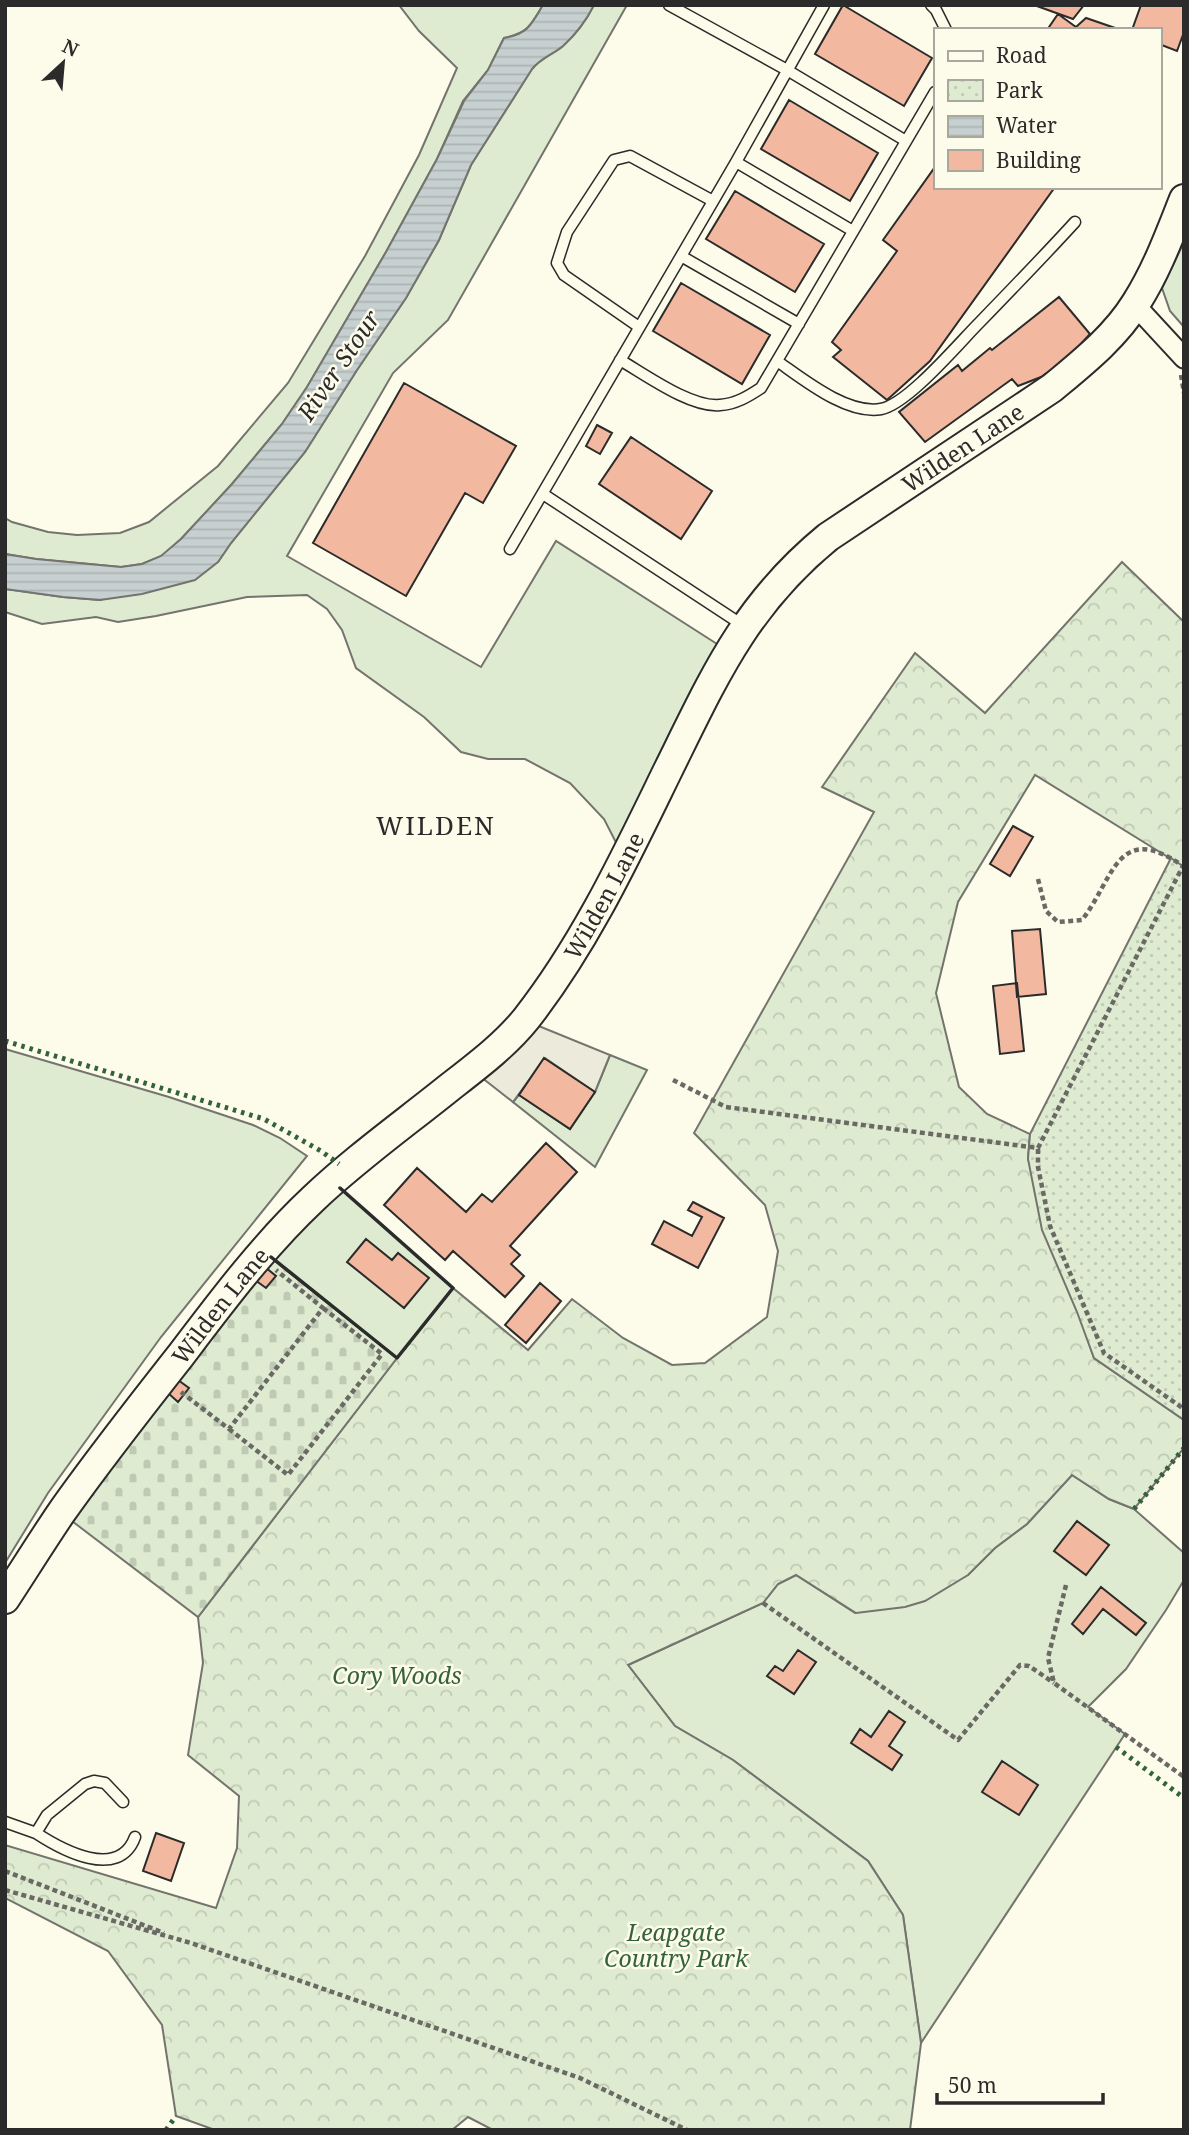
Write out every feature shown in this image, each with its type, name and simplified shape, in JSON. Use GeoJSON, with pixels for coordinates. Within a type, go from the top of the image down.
{"type":"FeatureCollection","features":[{"type":"Feature","properties":{"kind":"street","name":"Wilden Lane"},"geometry":{"type":"LineString","coordinates":[[5,1599],[69,1502],[259,1257],[332,1181],[500,1046],[552,984],[583,936],[643,822],[706,690],[744,626],[780,581],[828,537],[1052,388],[1106,340],[1135,305],[1163,252],[1184,199]]}},
{"type":"Feature","properties":{"kind":"street"},"geometry":{"type":"LineString","coordinates":[[1135,305],[1184,358]]}},
{"type":"Feature","properties":{"kind":"lane"},"geometry":{"type":"LineString","coordinates":[[669,5],[787,70],[906,141]]}},
{"type":"Feature","properties":{"kind":"lane"},"geometry":{"type":"LineString","coordinates":[[510,549],[736,162],[824,5]]}},
{"type":"Feature","properties":{"kind":"lane"},"geometry":{"type":"LineString","coordinates":[[931,5],[945,28]]}},
{"type":"Feature","properties":{"kind":"lane"},"geometry":{"type":"LineString","coordinates":[[620,360],[696,403],[720,405],[744,399],[761,388],[934,94]]}},
{"type":"Feature","properties":{"kind":"lane"},"geometry":{"type":"LineString","coordinates":[[639,327],[564,275],[557,262],[567,232],[614,160],[630,156],[713,201]]}},
{"type":"Feature","properties":{"kind":"lane"},"geometry":{"type":"LineString","coordinates":[[736,162],[853,230]]}},
{"type":"Feature","properties":{"kind":"lane"},"geometry":{"type":"LineString","coordinates":[[777,361],[827,395],[860,409],[880,409],[894,404],[941,363],[1075,222]]}},
{"type":"Feature","properties":{"kind":"lane"},"geometry":{"type":"LineString","coordinates":[[681,256],[799,324]]}},
{"type":"Feature","properties":{"kind":"lane"},"geometry":{"type":"LineString","coordinates":[[543,494],[744,626]]}},
{"type":"Feature","properties":{"kind":"lane"},"geometry":{"type":"LineString","coordinates":[[36,1833],[47,1815],[85,1784],[94,1781],[105,1783],[123,1802]]}},
{"type":"Feature","properties":{"kind":"lane"},"geometry":{"type":"LineString","coordinates":[[5,1822],[36,1833],[58,1848],[82,1857],[121,1857],[131,1848],[135,1837]]}},
{"type":"Feature","properties":{"kind":"path"},"geometry":{"type":"LineString","coordinates":[[1038,879],[1046,911],[1058,922],[1073,923],[1082,920],[1115,866],[1129,852],[1143,848],[1155,850],[1183,867],[1038,1148],[1038,1167],[1050,1226],[1104,1353],[1184,1409]]}},
{"type":"Feature","properties":{"kind":"path"},"geometry":{"type":"LineString","coordinates":[[673,1080],[726,1107],[1038,1148]]}},
{"type":"Feature","properties":{"kind":"path"},"geometry":{"type":"LineString","coordinates":[[163,1379],[288,1475],[382,1354],[259,1257]]}},
{"type":"Feature","properties":{"kind":"path"},"geometry":{"type":"LineString","coordinates":[[229,1429],[323,1308]]}},
{"type":"Feature","properties":{"kind":"path"},"geometry":{"type":"LineString","coordinates":[[1054,1682],[1048,1658],[1066,1585]]}},
{"type":"Feature","properties":{"kind":"path"},"geometry":{"type":"LineString","coordinates":[[763,1603],[958,1740],[1020,1665],[1029,1666],[1184,1777]]}},
{"type":"Feature","properties":{"kind":"path"},"geometry":{"type":"LineString","coordinates":[[5,1871],[191,1943],[580,2078],[687,2130]]}},
{"type":"Feature","properties":{"kind":"path"},"geometry":{"type":"LineString","coordinates":[[5,1890],[191,1943]]}},
{"type":"Feature","properties":{"kind":"green space"},"geometry":{"type":"Polygon","coordinates":[[[399,5],[543,5],[528,27],[519,34],[504,38],[488,70],[463,101],[437,159],[386,252],[307,387],[282,424],[232,484],[162,556],[142,564],[121,567],[5,554],[5,518],[48,532],[77,535],[120,533],[149,522],[218,466],[288,383],[365,256],[419,155],[457,68],[419,31],[399,5]]]}},
{"type":"Feature","properties":{"kind":"green space"},"geometry":{"type":"Polygon","coordinates":[[[594,5],[627,5],[448,320],[393,373],[287,556],[481,667],[556,541],[728,651],[624,858],[604,819],[570,783],[525,759],[488,759],[461,752],[424,717],[356,668],[342,630],[327,609],[307,595],[247,597],[118,622],[96,617],[42,624],[5,612],[5,589],[100,600],[218,562],[305,452],[406,298],[439,240],[471,165],[532,69],[567,42],[594,5]]]}},
{"type":"Feature","properties":{"kind":"green space"},"geometry":{"type":"Polygon","coordinates":[[[1184,242],[1184,327],[1170,311],[1162,288],[1184,242]]]}},
{"type":"Feature","properties":{"kind":"green space"},"geometry":{"type":"Polygon","coordinates":[[[1122,562],[1184,622],[1184,867],[1035,775],[958,902],[936,993],[959,1087],[987,1114],[1030,1134],[1028,1159],[1094,1358],[1184,1420],[1184,1448],[1134,1509],[1109,1499],[1072,1475],[1027,1524],[995,1548],[968,1575],[925,1601],[905,1607],[856,1613],[796,1575],[778,1584],[763,1603],[628,1665],[675,1726],[733,1760],[868,1861],[903,1915],[921,2043],[910,2130],[493,2130],[468,2117],[452,2130],[215,2130],[176,2116],[162,2025],[108,1951],[5,1898],[5,1845],[216,1908],[237,1848],[239,1796],[188,1755],[203,1663],[198,1617],[453,1288],[528,1350],[572,1299],[623,1338],[672,1365],[705,1363],[767,1317],[778,1251],[765,1205],[694,1133],[874,812],[822,787],[915,653],[985,713],[1122,562]]]}},
{"type":"Feature","properties":{"kind":"green space"},"geometry":{"type":"Polygon","coordinates":[[[1171,858],[1184,867],[1184,1420],[1094,1358],[1042,1230],[1028,1159],[1030,1134],[1171,858]]]}},
{"type":"Feature","properties":{"kind":"green space"},"geometry":{"type":"Polygon","coordinates":[[[5,1049],[169,1097],[253,1125],[280,1138],[307,1156],[161,1337],[48,1493],[5,1563],[5,1049]]]}},
{"type":"Feature","properties":{"kind":"green space"},"geometry":{"type":"Polygon","coordinates":[[[610,1055],[647,1070],[595,1167],[513,1102],[519,1095],[570,1129],[595,1092],[610,1055]]]}},
{"type":"Feature","properties":{"kind":"green space"},"geometry":{"type":"Polygon","coordinates":[[[332,1181],[453,1288],[397,1358],[271,1258],[332,1181]]]}},
{"type":"Feature","properties":{"kind":"green space"},"geometry":{"type":"Polygon","coordinates":[[[271,1258],[397,1358],[198,1617],[68,1518],[271,1258]]]}},
{"type":"Feature","properties":{"kind":"green space"},"geometry":{"type":"Polygon","coordinates":[[[1072,1475],[1109,1499],[1134,1509],[1184,1553],[1184,1580],[1126,1669],[1088,1707],[1125,1734],[921,2043],[903,1915],[868,1861],[733,1760],[675,1726],[628,1665],[763,1603],[778,1584],[796,1575],[855,1613],[968,1575],[995,1548],[1027,1524],[1072,1475]]]}},
{"type":"Feature","properties":{"kind":"shaded area"},"geometry":{"type":"Polygon","coordinates":[[[524,1020],[610,1055],[595,1092],[545,1058],[513,1102],[472,1070],[524,1020]]]}},
{"type":"Feature","properties":{"kind":"water","name":"River Stour"},"geometry":{"type":"Polygon","coordinates":[[[543,5],[594,5],[567,42],[532,69],[471,165],[439,240],[406,298],[305,452],[218,562],[195,580],[142,594],[100,600],[5,589],[5,554],[121,567],[142,564],[161,556],[181,539],[232,484],[282,424],[307,387],[386,252],[437,159],[464,101],[488,70],[504,38],[528,28],[543,5]]]}},
{"type":"Feature","properties":{"kind":"building"},"geometry":{"type":"Polygon","coordinates":[[[843,5],[932,58],[904,106],[815,54],[843,5]]]}},
{"type":"Feature","properties":{"kind":"building"},"geometry":{"type":"Polygon","coordinates":[[[1034,5],[1084,5],[1073,19],[1034,5]]]}},
{"type":"Feature","properties":{"kind":"building"},"geometry":{"type":"Polygon","coordinates":[[[1141,5],[1184,5],[1184,32],[1177,51],[1161,45],[1161,28],[1133,28],[1141,5]]]}},
{"type":"Feature","properties":{"kind":"building"},"geometry":{"type":"Polygon","coordinates":[[[1058,14],[1076,27],[1086,18],[1115,28],[1048,28],[1058,14]]]}},
{"type":"Feature","properties":{"kind":"building"},"geometry":{"type":"Polygon","coordinates":[[[789,100],[878,153],[850,201],[761,149],[789,100]]]}},
{"type":"Feature","properties":{"kind":"building"},"geometry":{"type":"Polygon","coordinates":[[[934,168],[934,189],[1054,189],[930,361],[887,400],[833,357],[841,350],[832,342],[897,251],[883,240],[934,168]]]}},
{"type":"Feature","properties":{"kind":"building"},"geometry":{"type":"Polygon","coordinates":[[[735,191],[824,244],[795,292],[706,239],[735,191]]]}},
{"type":"Feature","properties":{"kind":"building"},"geometry":{"type":"Polygon","coordinates":[[[681,283],[770,335],[742,384],[653,331],[681,283]]]}},
{"type":"Feature","properties":{"kind":"building"},"geometry":{"type":"Polygon","coordinates":[[[1059,297],[1090,334],[1067,359],[1041,377],[1018,386],[1012,379],[925,442],[899,412],[958,365],[962,371],[990,348],[992,350],[1059,297]]]}},
{"type":"Feature","properties":{"kind":"building"},"geometry":{"type":"Polygon","coordinates":[[[404,383],[516,446],[483,503],[465,493],[406,596],[313,543],[404,383]]]}},
{"type":"Feature","properties":{"kind":"building"},"geometry":{"type":"Polygon","coordinates":[[[597,425],[612,433],[600,454],[586,446],[597,425]]]}},
{"type":"Feature","properties":{"kind":"building"},"geometry":{"type":"Polygon","coordinates":[[[631,437],[712,491],[681,539],[599,484],[631,437]]]}},
{"type":"Feature","properties":{"kind":"building"},"geometry":{"type":"Polygon","coordinates":[[[1013,826],[1033,837],[1010,876],[990,864],[1013,826]]]}},
{"type":"Feature","properties":{"kind":"building"},"geometry":{"type":"Polygon","coordinates":[[[1040,929],[1046,994],[1017,997],[1012,931],[1040,929]]]}},
{"type":"Feature","properties":{"kind":"building"},"geometry":{"type":"Polygon","coordinates":[[[1017,983],[1024,1051],[1000,1054],[993,986],[1017,983]]]}},
{"type":"Feature","properties":{"kind":"building"},"geometry":{"type":"Polygon","coordinates":[[[544,1058],[595,1092],[570,1129],[519,1095],[544,1058]]]}},
{"type":"Feature","properties":{"kind":"building"},"geometry":{"type":"Polygon","coordinates":[[[546,1143],[577,1172],[510,1246],[520,1255],[511,1264],[524,1276],[505,1297],[453,1251],[445,1260],[384,1205],[417,1168],[466,1212],[482,1194],[492,1202],[546,1143]]]}},
{"type":"Feature","properties":{"kind":"building"},"geometry":{"type":"Polygon","coordinates":[[[693,1202],[724,1218],[698,1268],[652,1244],[664,1221],[692,1236],[702,1217],[688,1210],[693,1202]]]}},
{"type":"Feature","properties":{"kind":"building"},"geometry":{"type":"Polygon","coordinates":[[[366,1239],[392,1260],[398,1253],[429,1278],[404,1308],[347,1262],[366,1239]]]}},
{"type":"Feature","properties":{"kind":"building"},"geometry":{"type":"Polygon","coordinates":[[[265,1267],[276,1276],[266,1288],[255,1280],[265,1267]]]}},
{"type":"Feature","properties":{"kind":"building"},"geometry":{"type":"Polygon","coordinates":[[[540,1283],[561,1301],[526,1343],[505,1325],[540,1283]]]}},
{"type":"Feature","properties":{"kind":"building"},"geometry":{"type":"Polygon","coordinates":[[[178,1380],[189,1388],[178,1402],[168,1393],[178,1380]]]}},
{"type":"Feature","properties":{"kind":"building"},"geometry":{"type":"Polygon","coordinates":[[[1077,1521],[1109,1545],[1086,1575],[1054,1551],[1077,1521]]]}},
{"type":"Feature","properties":{"kind":"building"},"geometry":{"type":"Polygon","coordinates":[[[1101,1587],[1146,1623],[1136,1635],[1103,1609],[1083,1634],[1072,1624],[1101,1587]]]}},
{"type":"Feature","properties":{"kind":"building"},"geometry":{"type":"Polygon","coordinates":[[[798,1650],[816,1662],[794,1694],[767,1676],[775,1666],[783,1671],[798,1650]]]}},
{"type":"Feature","properties":{"kind":"building"},"geometry":{"type":"Polygon","coordinates":[[[889,1711],[905,1722],[889,1746],[902,1755],[892,1770],[851,1743],[860,1729],[871,1737],[889,1711]]]}},
{"type":"Feature","properties":{"kind":"building"},"geometry":{"type":"Polygon","coordinates":[[[1002,1761],[1038,1785],[1019,1815],[982,1792],[1002,1761]]]}},
{"type":"Feature","properties":{"kind":"building"},"geometry":{"type":"Polygon","coordinates":[[[156,1833],[184,1843],[171,1881],[143,1871],[156,1833]]]}},
{"type":"Feature","properties":{"kind":"hedge"},"geometry":{"type":"LineString","coordinates":[[5,1041],[264,1119],[339,1164]]}},
{"type":"Feature","properties":{"kind":"hedge"},"geometry":{"type":"LineString","coordinates":[[1134,1509],[1184,1448]]}},
{"type":"Feature","properties":{"kind":"hedge"},"geometry":{"type":"LineString","coordinates":[[1116,1747],[1184,1798]]}},
{"type":"Feature","properties":{"kind":"hedge"},"geometry":{"type":"LineString","coordinates":[[166,2130],[176,2116]]}},
{"type":"Feature","properties":{"kind":"wall"},"geometry":{"type":"LineString","coordinates":[[271,1257],[397,1358],[453,1288],[340,1188]]}},
{"type":"Feature","properties":{"kind":"district","name":"WILDEN"},"geometry":{"type":"Point","coordinates":[436,825]}},
{"type":"Feature","properties":{"kind":"park label","name":"Cory Woods"},"geometry":{"type":"Point","coordinates":[397,1675]}},
{"type":"Feature","properties":{"kind":"park label","name":"Leapgate Country Park"},"geometry":{"type":"Point","coordinates":[676,1945]}}]}
